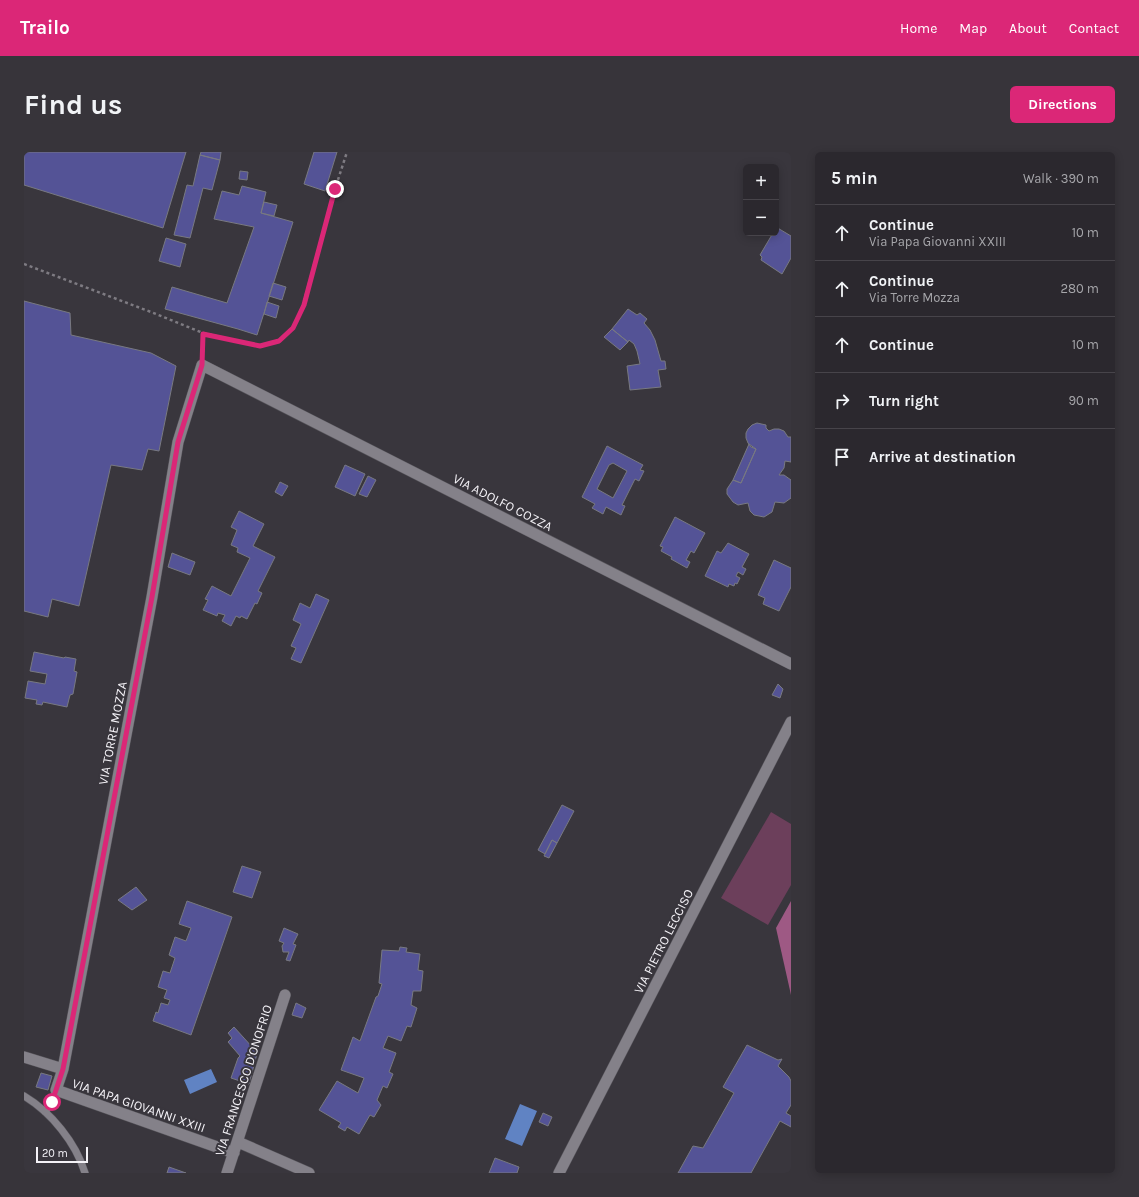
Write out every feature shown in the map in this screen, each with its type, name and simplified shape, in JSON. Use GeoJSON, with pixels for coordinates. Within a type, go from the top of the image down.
{"type":"FeatureCollection","features":[{"type":"Feature","properties":{"kind":"street","name":"VIA ADOLFO COZZA"},"geometry":{"type":"LineString","coordinates":[[202,365],[791,664]]}},
{"type":"Feature","properties":{"kind":"street","name":"VIA TORRE MOZZA"},"geometry":{"type":"LineString","coordinates":[[63,1069],[152,597],[178,442],[202,365]]}},
{"type":"Feature","properties":{"kind":"street","name":"VIA PIETRO LECCISO"},"geometry":{"type":"LineString","coordinates":[[559,1173],[791,722]]}},
{"type":"Feature","properties":{"kind":"street","name":"VIA FRANCESCO D'ONOFRIO"},"geometry":{"type":"LineString","coordinates":[[227,1173],[285,995]]}},
{"type":"Feature","properties":{"kind":"street"},"geometry":{"type":"LineString","coordinates":[[24,1057],[63,1069]]}},
{"type":"Feature","properties":{"kind":"street","name":"VIA PAPA GIOVANNI XXIII"},"geometry":{"type":"LineString","coordinates":[[63,1069],[56,1090],[234,1153]]}},
{"type":"Feature","properties":{"kind":"street"},"geometry":{"type":"LineString","coordinates":[[238,1142],[309,1173]]}},
{"type":"Feature","properties":{"kind":"lane"},"geometry":{"type":"LineString","coordinates":[[45,1112],[52,1102],[56,1090]]}},
{"type":"Feature","properties":{"kind":"lane"},"geometry":{"type":"LineString","coordinates":[[24,1096],[45,1112],[58,1125],[73,1147],[85,1173]]}},
{"type":"Feature","properties":{"kind":"path"},"geometry":{"type":"LineString","coordinates":[[24,264],[151,312],[203,334],[260,346],[279,341],[293,328],[304,305],[335,189],[347,152]]}},
{"type":"Feature","properties":{"kind":"path"},"geometry":{"type":"LineString","coordinates":[[202,365],[203,334]]}},
{"type":"Feature","properties":{"kind":"shaded area"},"geometry":{"type":"Polygon","coordinates":[[[771,812],[791,824],[791,885],[768,925],[721,898],[771,812]]]}},
{"type":"Feature","properties":{"kind":"shaded area"},"geometry":{"type":"Polygon","coordinates":[[[791,901],[791,995],[776,928],[791,901]]]}},
{"type":"Feature","properties":{"kind":"water"},"geometry":{"type":"Polygon","coordinates":[[[211,1069],[217,1082],[190,1094],[184,1080],[211,1069]]]}},
{"type":"Feature","properties":{"kind":"water"},"geometry":{"type":"Polygon","coordinates":[[[520,1104],[537,1111],[522,1146],[505,1139],[520,1104]]]}},
{"type":"Feature","properties":{"kind":"building"},"geometry":{"type":"Polygon","coordinates":[[[24,152],[186,152],[163,228],[24,185],[24,152]]]}},
{"type":"Feature","properties":{"kind":"building"},"geometry":{"type":"Polygon","coordinates":[[[201,152],[221,152],[220,160],[200,155],[201,152]]]}},
{"type":"Feature","properties":{"kind":"building"},"geometry":{"type":"Polygon","coordinates":[[[314,152],[337,152],[325,191],[304,184],[314,152]]]}},
{"type":"Feature","properties":{"kind":"building"},"geometry":{"type":"Polygon","coordinates":[[[200,155],[220,160],[212,190],[203,188],[190,238],[174,235],[187,185],[193,186],[200,155]]]}},
{"type":"Feature","properties":{"kind":"building"},"geometry":{"type":"Polygon","coordinates":[[[240,171],[248,172],[247,180],[239,179],[240,171]]]}},
{"type":"Feature","properties":{"kind":"building"},"geometry":{"type":"Polygon","coordinates":[[[242,186],[266,192],[261,213],[293,222],[257,335],[165,309],[172,287],[227,303],[254,227],[214,219],[222,191],[239,195],[242,186]]]}},
{"type":"Feature","properties":{"kind":"building"},"geometry":{"type":"Polygon","coordinates":[[[264,202],[277,205],[274,216],[261,213],[264,202]]]}},
{"type":"Feature","properties":{"kind":"building"},"geometry":{"type":"Polygon","coordinates":[[[779,229],[791,236],[791,258],[782,274],[761,260],[762,257],[760,255],[771,236],[779,236],[779,229]]]}},
{"type":"Feature","properties":{"kind":"building"},"geometry":{"type":"Polygon","coordinates":[[[166,238],[186,244],[180,267],[159,261],[166,238]]]}},
{"type":"Feature","properties":{"kind":"building"},"geometry":{"type":"Polygon","coordinates":[[[273,283],[286,287],[282,300],[269,296],[273,283]]]}},
{"type":"Feature","properties":{"kind":"building"},"geometry":{"type":"Polygon","coordinates":[[[24,301],[70,313],[71,335],[151,353],[176,366],[159,451],[148,449],[142,470],[111,465],[79,606],[52,599],[48,617],[24,611],[24,301]]]}},
{"type":"Feature","properties":{"kind":"building"},"geometry":{"type":"Polygon","coordinates":[[[267,302],[279,306],[276,318],[264,314],[267,302]]]}},
{"type":"Feature","properties":{"kind":"building"},"geometry":{"type":"Polygon","coordinates":[[[628,309],[637,315],[640,313],[647,319],[644,323],[650,330],[655,340],[661,361],[665,361],[666,369],[658,370],[661,387],[630,390],[627,366],[640,364],[637,351],[634,344],[629,340],[628,342],[612,329],[628,309]]]}},
{"type":"Feature","properties":{"kind":"building"},"geometry":{"type":"Polygon","coordinates":[[[612,329],[628,342],[620,350],[604,337],[612,329]]]}},
{"type":"Feature","properties":{"kind":"building"},"geometry":{"type":"Polygon","coordinates":[[[757,423],[766,425],[766,428],[769,431],[779,429],[784,431],[788,437],[791,437],[791,462],[785,461],[784,468],[779,475],[784,475],[791,480],[791,498],[784,503],[775,502],[772,512],[764,517],[754,515],[750,511],[748,503],[738,505],[733,502],[727,494],[727,489],[733,480],[741,483],[756,449],[751,447],[748,443],[746,433],[752,425],[757,423]]]}},
{"type":"Feature","properties":{"kind":"building"},"geometry":{"type":"Polygon","coordinates":[[[749,444],[756,449],[741,483],[733,480],[749,444]]]}},
{"type":"Feature","properties":{"kind":"building"},"geometry":{"type":"Polygon","coordinates":[[[607,446],[643,465],[640,470],[644,471],[639,481],[635,479],[622,505],[625,506],[621,515],[606,507],[603,514],[592,508],[595,504],[582,497],[607,446]],[[613,463],[609,465],[597,489],[613,498],[627,471],[613,463]]]}},
{"type":"Feature","properties":{"kind":"building"},"geometry":{"type":"Polygon","coordinates":[[[345,465],[365,474],[355,496],[335,487],[345,465]]]}},
{"type":"Feature","properties":{"kind":"building"},"geometry":{"type":"Polygon","coordinates":[[[368,476],[376,480],[367,497],[359,494],[368,476]]]}},
{"type":"Feature","properties":{"kind":"building"},"geometry":{"type":"Polygon","coordinates":[[[280,482],[288,486],[282,496],[275,492],[280,482]]]}},
{"type":"Feature","properties":{"kind":"building"},"geometry":{"type":"Polygon","coordinates":[[[239,511],[264,524],[253,546],[275,557],[258,591],[262,593],[257,604],[255,603],[247,619],[241,616],[240,618],[236,616],[231,626],[222,621],[225,615],[218,613],[217,616],[203,610],[208,600],[205,599],[212,586],[231,596],[250,558],[237,552],[238,548],[231,545],[237,530],[231,527],[239,511]]]}},
{"type":"Feature","properties":{"kind":"building"},"geometry":{"type":"Polygon","coordinates":[[[675,517],[705,533],[694,553],[691,551],[686,560],[690,562],[687,568],[671,559],[672,557],[661,551],[663,547],[660,546],[675,517]]]}},
{"type":"Feature","properties":{"kind":"building"},"geometry":{"type":"Polygon","coordinates":[[[728,543],[749,554],[742,567],[746,569],[743,575],[738,572],[736,576],[740,578],[737,584],[735,583],[734,586],[729,584],[728,587],[705,576],[717,551],[721,553],[728,543]]]}},
{"type":"Feature","properties":{"kind":"building"},"geometry":{"type":"Polygon","coordinates":[[[172,553],[195,562],[190,575],[168,567],[172,553]]]}},
{"type":"Feature","properties":{"kind":"building"},"geometry":{"type":"Polygon","coordinates":[[[774,560],[791,568],[791,587],[779,611],[763,604],[765,598],[758,595],[774,560]]]}},
{"type":"Feature","properties":{"kind":"building"},"geometry":{"type":"Polygon","coordinates":[[[316,594],[329,600],[301,663],[291,659],[296,648],[291,646],[301,624],[293,620],[300,603],[310,608],[316,594]]]}},
{"type":"Feature","properties":{"kind":"building"},"geometry":{"type":"Polygon","coordinates":[[[34,652],[76,659],[74,671],[77,672],[73,694],[70,695],[67,707],[43,702],[42,705],[36,704],[37,700],[25,698],[28,681],[45,684],[47,674],[30,671],[34,652]]]}},
{"type":"Feature","properties":{"kind":"building"},"geometry":{"type":"Polygon","coordinates":[[[778,684],[783,689],[780,698],[772,695],[778,684]]]}},
{"type":"Feature","properties":{"kind":"building"},"geometry":{"type":"Polygon","coordinates":[[[562,805],[574,811],[557,843],[552,840],[545,854],[538,850],[562,805]]]}},
{"type":"Feature","properties":{"kind":"building"},"geometry":{"type":"Polygon","coordinates":[[[552,840],[557,843],[549,858],[544,856],[552,840]]]}},
{"type":"Feature","properties":{"kind":"building"},"geometry":{"type":"Polygon","coordinates":[[[242,866],[261,872],[252,898],[233,892],[242,866]]]}},
{"type":"Feature","properties":{"kind":"building"},"geometry":{"type":"Polygon","coordinates":[[[136,887],[147,900],[132,910],[118,900],[136,887]]]}},
{"type":"Feature","properties":{"kind":"building"},"geometry":{"type":"Polygon","coordinates":[[[187,901],[232,917],[191,1035],[153,1021],[156,1012],[158,1013],[161,1003],[168,1005],[170,1000],[164,998],[167,990],[158,987],[163,971],[170,973],[175,958],[169,955],[175,937],[186,941],[191,928],[179,924],[187,901]]]}},
{"type":"Feature","properties":{"kind":"building"},"geometry":{"type":"Polygon","coordinates":[[[284,928],[298,934],[293,944],[296,945],[290,961],[286,960],[289,952],[283,952],[282,946],[284,943],[279,941],[284,928]]]}},
{"type":"Feature","properties":{"kind":"building"},"geometry":{"type":"Polygon","coordinates":[[[400,947],[407,948],[406,952],[420,954],[418,970],[423,971],[421,991],[413,991],[411,1005],[417,1008],[411,1027],[407,1026],[401,1041],[388,1036],[383,1048],[396,1053],[389,1072],[393,1074],[387,1088],[383,1086],[377,1100],[381,1105],[374,1117],[370,1115],[359,1134],[347,1127],[345,1131],[338,1127],[341,1123],[319,1110],[337,1081],[358,1093],[364,1078],[341,1070],[353,1037],[360,1041],[376,997],[378,996],[382,984],[379,983],[382,950],[399,951],[400,947]]]}},
{"type":"Feature","properties":{"kind":"building"},"geometry":{"type":"Polygon","coordinates":[[[296,1003],[306,1008],[302,1018],[292,1015],[296,1003]]]}},
{"type":"Feature","properties":{"kind":"building"},"geometry":{"type":"Polygon","coordinates":[[[234,1027],[253,1048],[258,1050],[249,1084],[231,1078],[240,1056],[228,1042],[232,1038],[228,1033],[234,1027]]]}},
{"type":"Feature","properties":{"kind":"building"},"geometry":{"type":"Polygon","coordinates":[[[747,1045],[778,1060],[782,1059],[778,1066],[791,1081],[791,1105],[786,1113],[791,1116],[791,1127],[780,1121],[751,1173],[678,1173],[693,1146],[703,1148],[734,1093],[723,1087],[747,1045]]]}},
{"type":"Feature","properties":{"kind":"building"},"geometry":{"type":"Polygon","coordinates":[[[41,1073],[52,1076],[48,1090],[36,1087],[41,1073]]]}},
{"type":"Feature","properties":{"kind":"building"},"geometry":{"type":"Polygon","coordinates":[[[543,1113],[552,1117],[548,1126],[539,1122],[543,1113]]]}},
{"type":"Feature","properties":{"kind":"building"},"geometry":{"type":"Polygon","coordinates":[[[495,1158],[519,1167],[517,1173],[489,1173],[495,1158]]]}},
{"type":"Feature","properties":{"kind":"building"},"geometry":{"type":"Polygon","coordinates":[[[169,1167],[186,1173],[167,1173],[169,1167]]]}},
{"type":"Feature","properties":{"kind":"route"},"geometry":{"type":"LineString","coordinates":[[52,1102],[63,1069],[152,597],[178,442],[202,365],[203,334],[260,346],[279,341],[293,328],[304,305],[335,189]]}}]}
